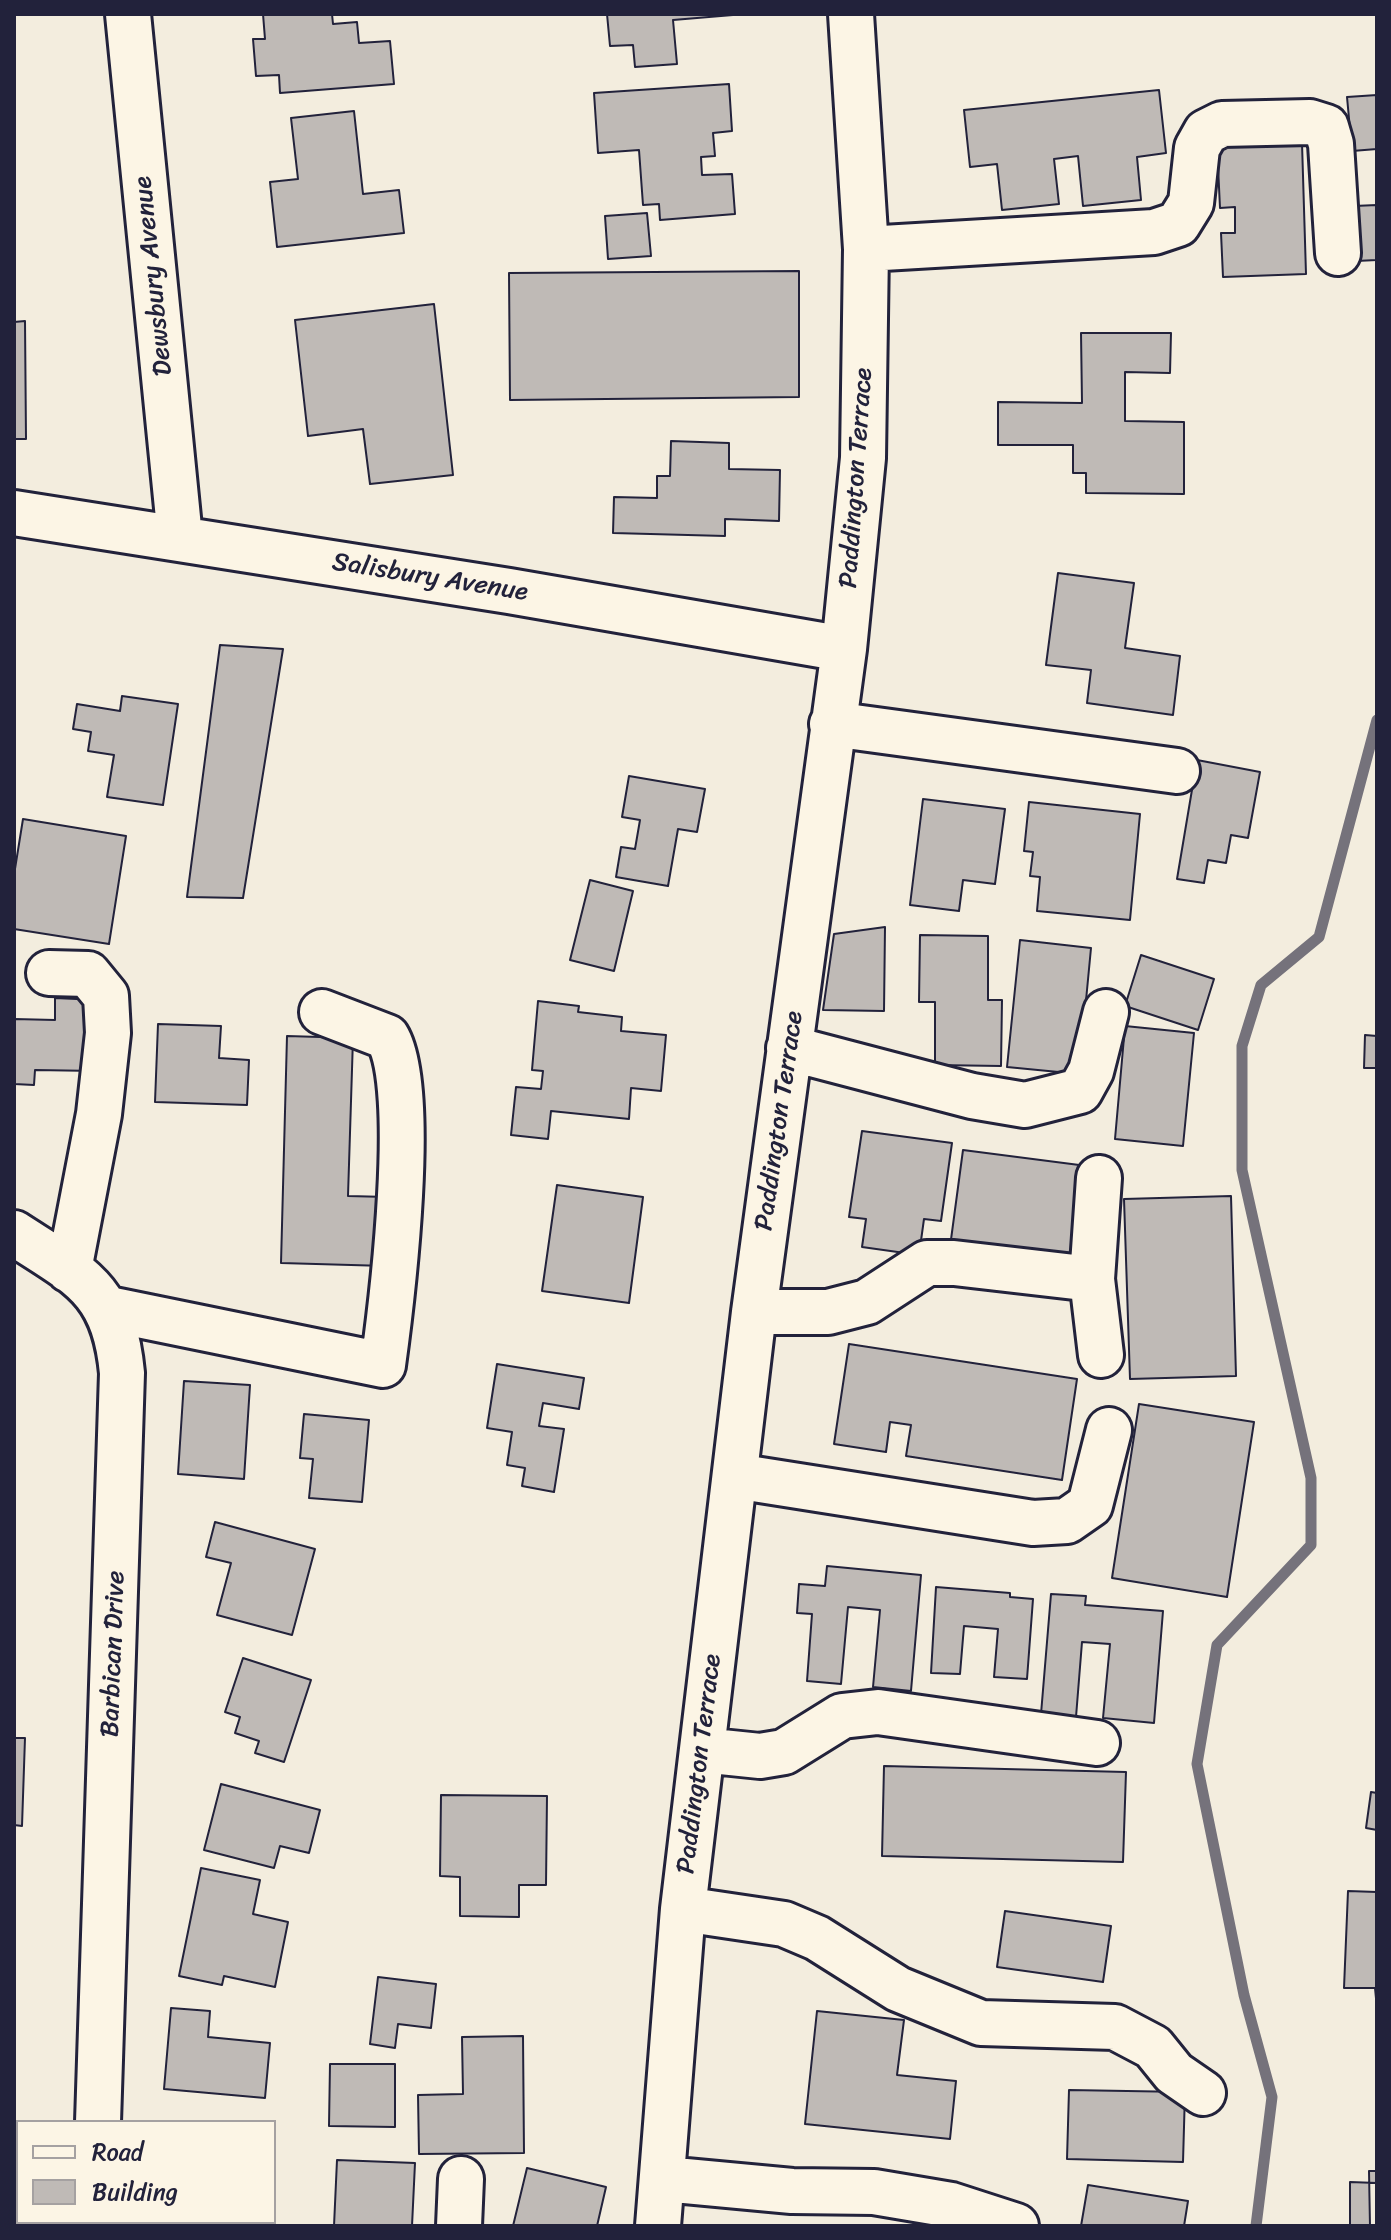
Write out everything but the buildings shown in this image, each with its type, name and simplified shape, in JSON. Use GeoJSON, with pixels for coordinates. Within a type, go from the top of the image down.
{"type":"FeatureCollection","features":[{"type":"Feature","properties":{"kind":"street","name":"Dewsbury Avenue"},"geometry":{"type":"LineString","coordinates":[[128,14],[180,538]]}},
{"type":"Feature","properties":{"kind":"street","name":"Paddington Terrace"},"geometry":{"type":"LineString","coordinates":[[658,2226],[683,1909],[754,1312],[844,649],[863,458],[866,249],[851,14]]}},
{"type":"Feature","properties":{"kind":"street"},"geometry":{"type":"LineString","coordinates":[[866,249],[1154,232],[1178,224],[1191,203],[1197,148],[1206,132],[1222,124],[1310,122],[1326,127],[1331,144],[1338,253]]}},
{"type":"Feature","properties":{"kind":"street","name":"Salisbury Avenue"},"geometry":{"type":"LineString","coordinates":[[14,513],[844,649]]}},
{"type":"Feature","properties":{"kind":"street"},"geometry":{"type":"LineString","coordinates":[[832,724],[1177,771]]}},
{"type":"Feature","properties":{"kind":"street"},"geometry":{"type":"LineString","coordinates":[[49,973],[88,974],[106,996],[108,1033],[99,1114],[69,1270]]}},
{"type":"Feature","properties":{"kind":"street"},"geometry":{"type":"LineString","coordinates":[[14,1233],[69,1270],[109,1309],[383,1365],[400,1167],[400,1074],[387,1037],[322,1012]]}},
{"type":"Feature","properties":{"kind":"street"},"geometry":{"type":"LineString","coordinates":[[789,1048],[972,1096],[1025,1105],[1080,1091],[1091,1071],[1106,1012]]}},
{"type":"Feature","properties":{"kind":"street"},"geometry":{"type":"LineString","coordinates":[[1099,1178],[1092,1279],[1101,1355]]}},
{"type":"Feature","properties":{"kind":"street"},"geometry":{"type":"LineString","coordinates":[[754,1312],[828,1312],[867,1302],[927,1263],[1092,1279]]}},
{"type":"Feature","properties":{"kind":"street","name":"Barbican Drive"},"geometry":{"type":"LineString","coordinates":[[98,2120],[122,1373],[119,1340],[109,1309]]}},
{"type":"Feature","properties":{"kind":"street"},"geometry":{"type":"LineString","coordinates":[[735,1476],[1033,1523],[1067,1521],[1090,1505],[1109,1430]]}},
{"type":"Feature","properties":{"kind":"street"},"geometry":{"type":"LineString","coordinates":[[702,1750],[760,1756],[784,1752],[842,1716],[878,1712],[1097,1743]]}},
{"type":"Feature","properties":{"kind":"street"},"geometry":{"type":"LineString","coordinates":[[683,1909],[784,1924],[817,1938],[898,1989],[981,2023],[1115,2027],[1153,2047],[1174,2073],[1203,2093]]}},
{"type":"Feature","properties":{"kind":"street"},"geometry":{"type":"LineString","coordinates":[[459,2226],[461,2179]]}},
{"type":"Feature","properties":{"kind":"street"},"geometry":{"type":"LineString","coordinates":[[664,2179],[792,2191],[874,2192],[951,2205],[1016,2226]]}},
{"type":"Feature","properties":{"kind":"waterway"},"geometry":{"type":"LineString","coordinates":[[1256,2226],[1272,2097],[1244,1995],[1197,1764],[1217,1645],[1311,1545],[1311,1478],[1242,1170],[1242,1046],[1261,985],[1319,937],[1377,720]]}}]}
